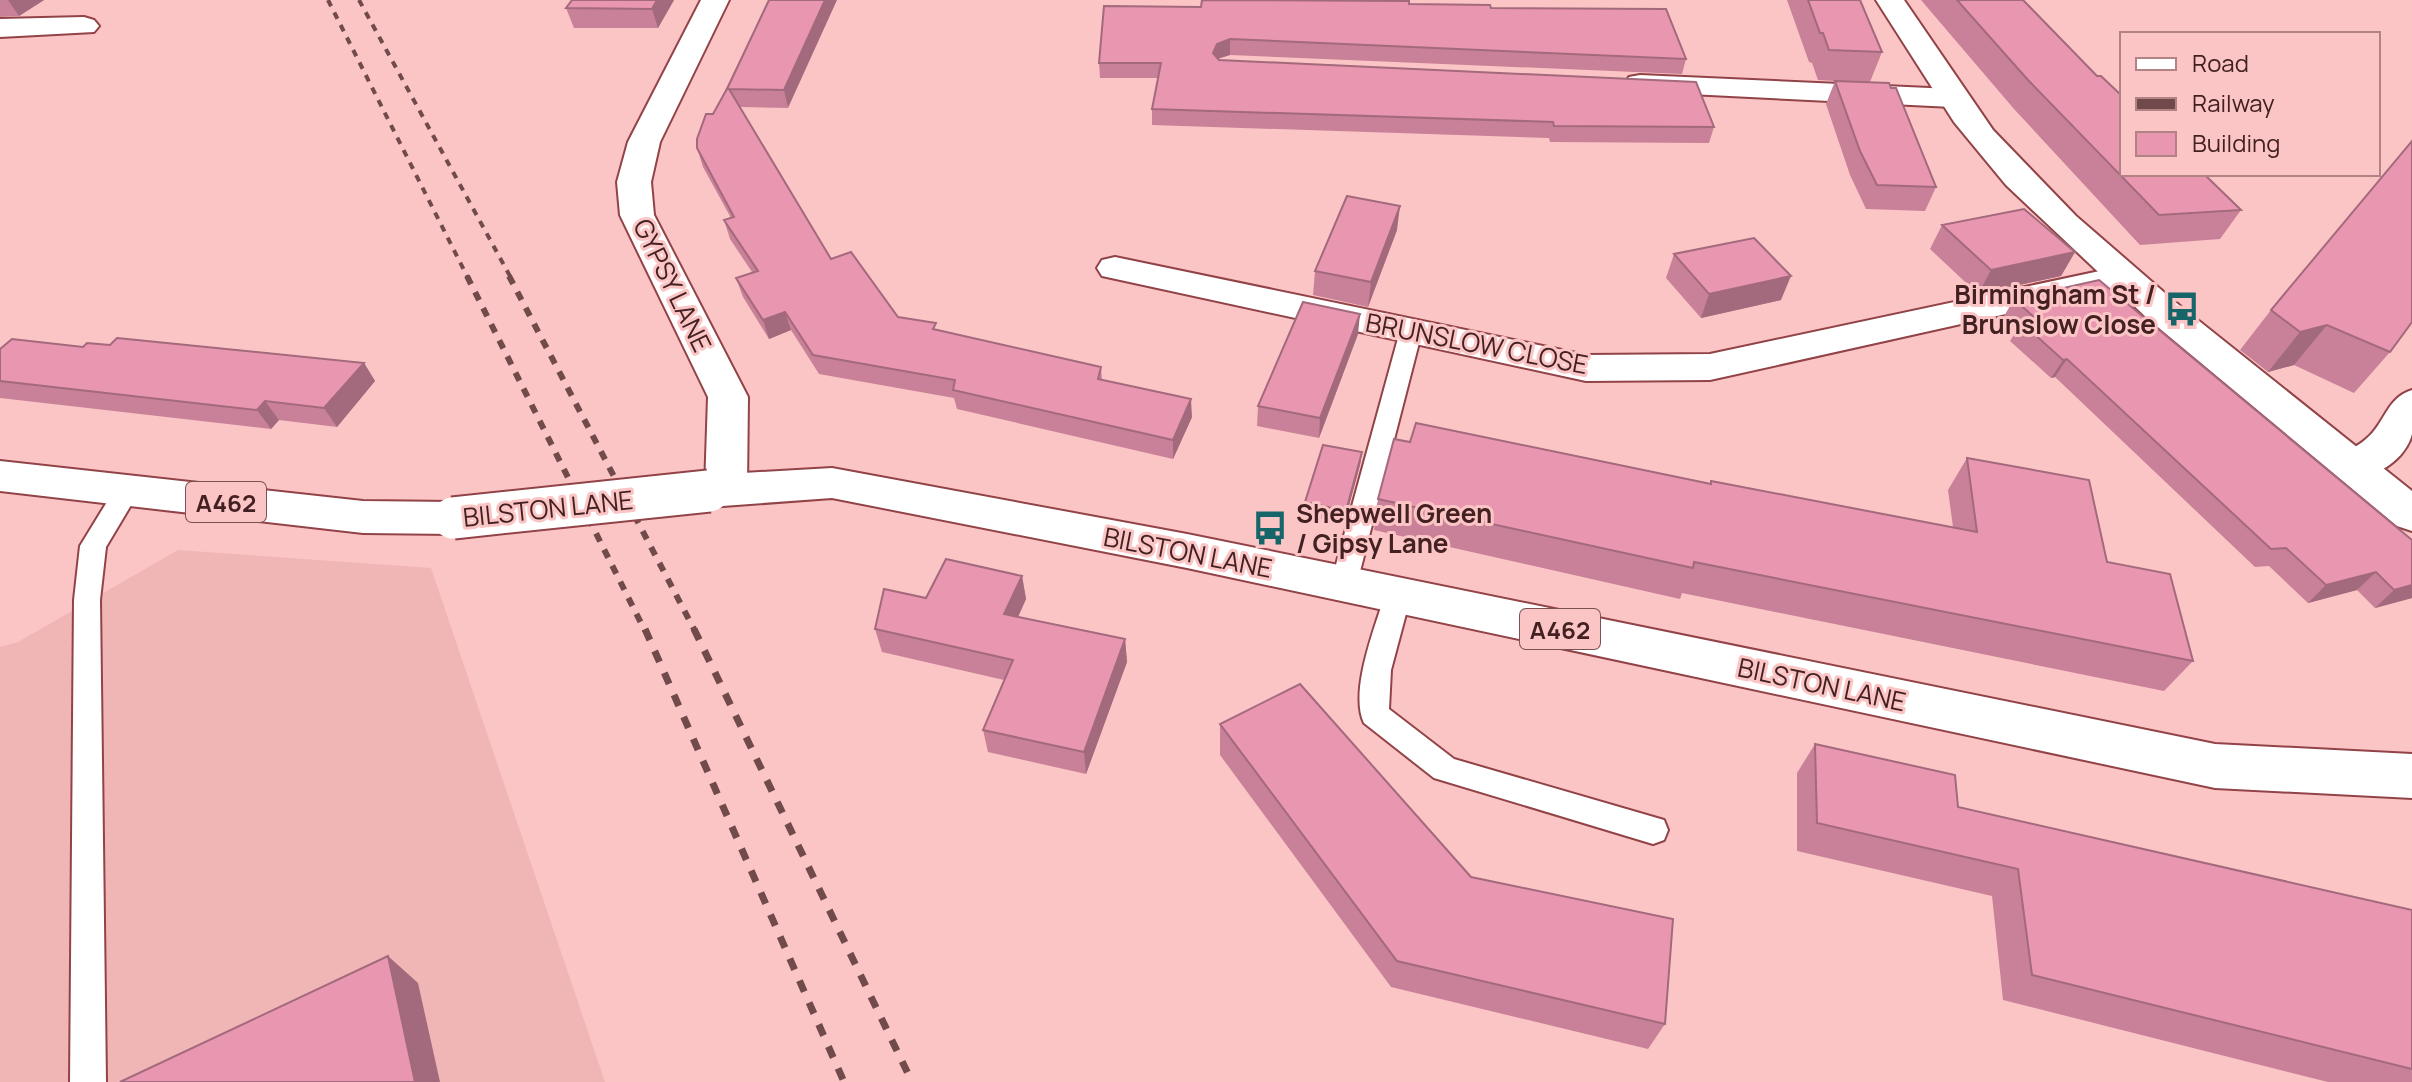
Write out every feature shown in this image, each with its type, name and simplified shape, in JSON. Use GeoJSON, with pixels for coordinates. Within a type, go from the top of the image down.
{"type":"FeatureCollection","features":[{"type":"Feature","properties":{"kind":"street","name":"GYPSY LANE"},"geometry":{"type":"LineString","coordinates":[[715,0],[644,142],[634,182],[637,215],[728,397],[717,490]]}},
{"type":"Feature","properties":{"kind":"street"},"geometry":{"type":"LineString","coordinates":[[1890,0],[1952,98],[2017,177],[2123,277],[2412,515]]}},
{"type":"Feature","properties":{"kind":"street"},"geometry":{"type":"LineString","coordinates":[[0,28],[47,27],[79,13]]}},
{"type":"Feature","properties":{"kind":"street"},"geometry":{"type":"LineString","coordinates":[[1606,83],[1952,98]]}},
{"type":"Feature","properties":{"kind":"street","name":"BRUNSLOW CLOSE"},"geometry":{"type":"LineString","coordinates":[[1115,268],[1586,368],[1710,367],[2123,277]]}},
{"type":"Feature","properties":{"kind":"street"},"geometry":{"type":"LineString","coordinates":[[2353,466],[2382,449],[2412,404]]}},
{"type":"Feature","properties":{"kind":"street","name":"BILSTON LANE"},"geometry":{"type":"LineString","coordinates":[[0,476],[363,517],[453,518],[717,490],[832,483],[1344,583],[2215,766],[2412,776]]}},
{"type":"Feature","properties":{"kind":"lane"},"geometry":{"type":"LineString","coordinates":[[1344,583],[1411,331]]}},
{"type":"Feature","properties":{"kind":"lane"},"geometry":{"type":"LineString","coordinates":[[88,1082],[87,600],[93,546],[127,490]]}},
{"type":"Feature","properties":{"kind":"lane"},"geometry":{"type":"LineString","coordinates":[[1398,595],[1377,670],[1374,714],[1445,769],[1653,830]]}},
{"type":"Feature","properties":{"kind":"shaded area"},"geometry":{"type":"Polygon","coordinates":[[[178,550],[431,568],[605,1082],[0,1082],[0,647],[18,642],[178,550]]]}},
{"type":"Feature","properties":{"kind":"building"},"geometry":{"type":"Polygon","coordinates":[[[572,0],[657,0],[652,9],[566,8],[572,0]]]}},
{"type":"Feature","properties":{"kind":"building"},"geometry":{"type":"Polygon","coordinates":[[[769,0],[825,0],[784,90],[729,89],[831,259],[851,252],[898,317],[936,323],[933,329],[1101,367],[1098,379],[1191,399],[1173,440],[953,390],[955,380],[813,355],[785,312],[763,320],[736,278],[758,271],[724,220],[734,217],[697,148],[697,139],[706,114],[713,114],[728,87],[769,0]]]}},
{"type":"Feature","properties":{"kind":"building"},"geometry":{"type":"Polygon","coordinates":[[[1202,0],[1409,1],[1409,4],[1490,5],[1491,8],[1666,9],[1686,59],[1230,39],[1217,44],[1213,53],[1219,60],[1696,82],[1714,127],[1554,126],[1553,122],[1152,109],[1161,63],[1099,63],[1104,6],[1201,7],[1202,0]]]}},
{"type":"Feature","properties":{"kind":"building"},"geometry":{"type":"Polygon","coordinates":[[[1808,0],[1860,0],[1882,52],[1829,50],[1808,0]]]}},
{"type":"Feature","properties":{"kind":"building"},"geometry":{"type":"Polygon","coordinates":[[[1957,0],[2023,0],[2097,76],[2101,76],[2120,94],[2120,175],[2028,80],[1957,0]]]}},
{"type":"Feature","properties":{"kind":"building"},"geometry":{"type":"Polygon","coordinates":[[[1835,81],[1889,83],[1891,88],[1896,88],[1936,187],[1877,185],[1860,151],[1835,81]]]}},
{"type":"Feature","properties":{"kind":"building"},"geometry":{"type":"Polygon","coordinates":[[[2412,141],[2412,322],[2390,352],[2327,325],[2300,332],[2271,310],[2412,141]]]}},
{"type":"Feature","properties":{"kind":"building"},"geometry":{"type":"Polygon","coordinates":[[[2121,176],[2206,176],[2241,210],[2159,215],[2121,176]]]}},
{"type":"Feature","properties":{"kind":"building"},"geometry":{"type":"Polygon","coordinates":[[[1347,196],[1400,206],[1371,282],[1315,271],[1347,196]]]}},
{"type":"Feature","properties":{"kind":"building"},"geometry":{"type":"Polygon","coordinates":[[[2024,209],[2075,252],[1991,270],[1942,225],[2024,209]]]}},
{"type":"Feature","properties":{"kind":"building"},"geometry":{"type":"Polygon","coordinates":[[[1754,238],[1791,276],[1709,294],[1674,254],[1754,238]]]}},
{"type":"Feature","properties":{"kind":"building"},"geometry":{"type":"Polygon","coordinates":[[[2099,280],[2412,540],[2412,585],[2394,590],[2376,572],[2326,585],[2286,548],[2271,549],[2067,359],[2063,360],[2022,323],[2036,319],[2014,299],[2099,280]]]}},
{"type":"Feature","properties":{"kind":"building"},"geometry":{"type":"Polygon","coordinates":[[[1303,302],[1360,314],[1320,418],[1258,406],[1303,302]]]}},
{"type":"Feature","properties":{"kind":"building"},"geometry":{"type":"Polygon","coordinates":[[[117,338],[364,363],[324,408],[265,401],[257,410],[0,381],[0,349],[12,339],[83,347],[87,343],[110,345],[117,338]]]}},
{"type":"Feature","properties":{"kind":"building"},"geometry":{"type":"Polygon","coordinates":[[[1416,423],[1711,484],[1711,481],[1977,532],[1967,458],[2089,480],[2107,562],[2170,574],[2193,661],[1694,562],[1693,568],[1378,499],[1394,439],[1410,442],[1416,423]]]}},
{"type":"Feature","properties":{"kind":"building"},"geometry":{"type":"Polygon","coordinates":[[[1323,445],[1362,452],[1346,511],[1305,502],[1323,445]]]}},
{"type":"Feature","properties":{"kind":"building"},"geometry":{"type":"Polygon","coordinates":[[[946,559],[1022,576],[1004,614],[1125,639],[1084,752],[983,730],[1013,660],[875,629],[884,589],[926,598],[946,559]]]}},
{"type":"Feature","properties":{"kind":"building"},"geometry":{"type":"Polygon","coordinates":[[[1300,684],[1471,877],[1673,919],[1665,1024],[1397,961],[1220,724],[1300,684]]]}},
{"type":"Feature","properties":{"kind":"building"},"geometry":{"type":"Polygon","coordinates":[[[1815,744],[1955,775],[1958,807],[2412,910],[2412,1069],[2032,975],[2018,869],[1817,823],[1815,744]]]}},
{"type":"Feature","properties":{"kind":"building"},"geometry":{"type":"Polygon","coordinates":[[[388,956],[415,1082],[120,1082],[388,956]]]}},
{"type":"Feature","properties":{"kind":"railway"},"geometry":{"type":"LineString","coordinates":[[328,0],[468,278]]}},
{"type":"Feature","properties":{"kind":"railway"},"geometry":{"type":"LineString","coordinates":[[359,0],[511,278]]}},
{"type":"Feature","properties":{"kind":"railway"},"geometry":{"type":"LineString","coordinates":[[467,276],[645,631]]}},
{"type":"Feature","properties":{"kind":"railway"},"geometry":{"type":"LineString","coordinates":[[509,276],[695,630]]}},
{"type":"Feature","properties":{"kind":"railway"},"geometry":{"type":"LineString","coordinates":[[645,629],[844,1082]]}},
{"type":"Feature","properties":{"kind":"railway"},"geometry":{"type":"LineString","coordinates":[[695,630],[912,1082]]}},
{"type":"Feature","properties":{"kind":"place","name":"Birmingham St / Brunslow Close"},"geometry":{"type":"Point","coordinates":[2182,309]}},
{"type":"Feature","properties":{"kind":"place","name":"Shepwell Green / Gipsy Lane"},"geometry":{"type":"Point","coordinates":[1270,528]}}]}
